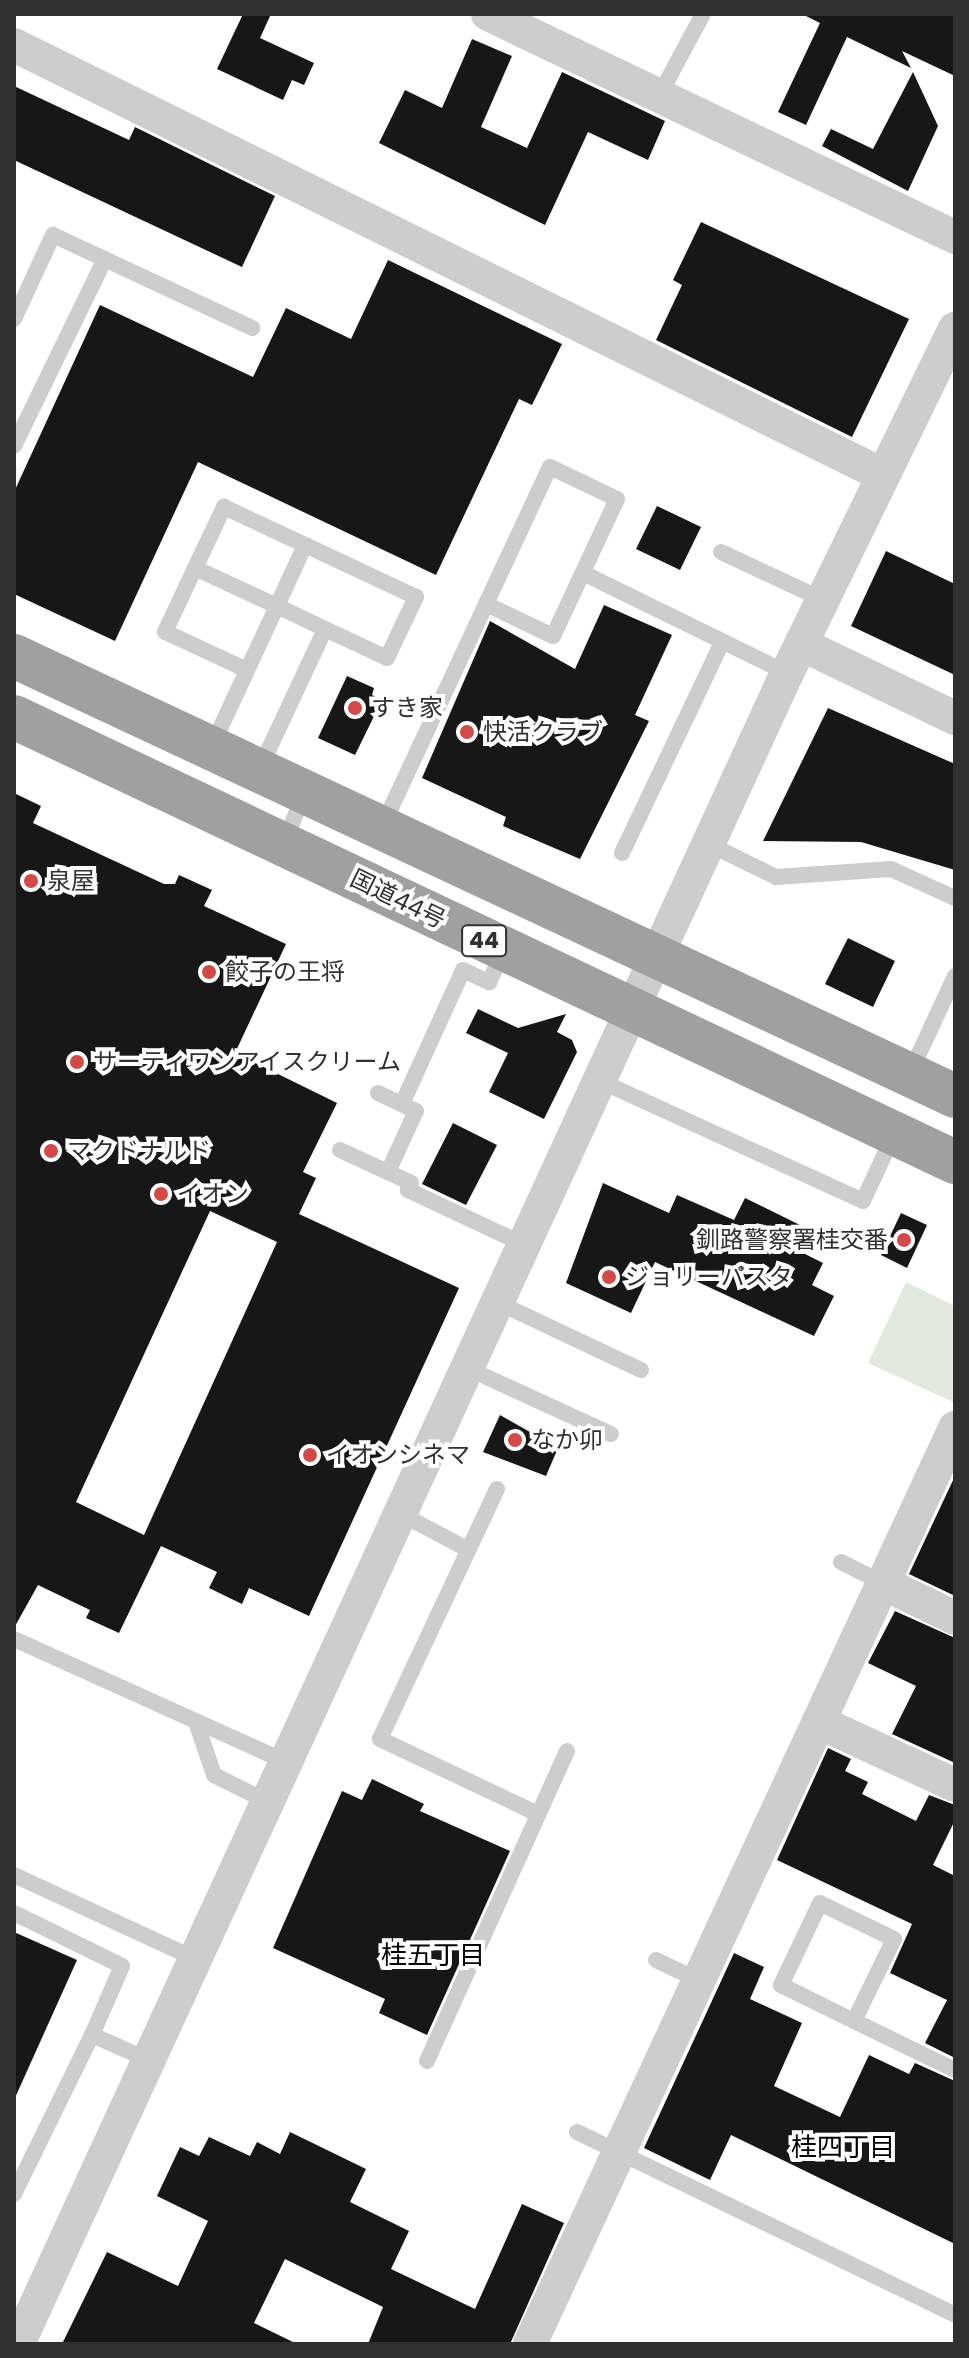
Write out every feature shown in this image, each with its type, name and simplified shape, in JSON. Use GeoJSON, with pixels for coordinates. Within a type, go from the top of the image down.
{"type":"FeatureCollection","features":[{"type":"Feature","properties":{"kind":"highway","name":"44"},"geometry":{"type":"LineString","coordinates":[[14,656],[955,1096]]}},
{"type":"Feature","properties":{"kind":"highway","name":"国道44号"},"geometry":{"type":"LineString","coordinates":[[14,717],[955,1162]]}},
{"type":"Feature","properties":{"kind":"street"},"geometry":{"type":"LineString","coordinates":[[488,14],[955,237]]}},
{"type":"Feature","properties":{"kind":"street"},"geometry":{"type":"LineString","coordinates":[[14,45],[883,475]]}},
{"type":"Feature","properties":{"kind":"street"},"geometry":{"type":"LineString","coordinates":[[18,2344],[27,2293],[151,2061],[794,659],[955,329]]}},
{"type":"Feature","properties":{"kind":"street"},"geometry":{"type":"LineString","coordinates":[[794,659],[955,718]]}},
{"type":"Feature","properties":{"kind":"street"},"geometry":{"type":"LineString","coordinates":[[530,2344],[955,1428]]}},
{"type":"Feature","properties":{"kind":"street"},"geometry":{"type":"LineString","coordinates":[[883,1583],[955,1618]]}},
{"type":"Feature","properties":{"kind":"street"},"geometry":{"type":"LineString","coordinates":[[819,1722],[955,1785]]}},
{"type":"Feature","properties":{"kind":"lane"},"geometry":{"type":"LineString","coordinates":[[659,96],[703,14]]}},
{"type":"Feature","properties":{"kind":"lane"},"geometry":{"type":"LineString","coordinates":[[14,319],[53,235],[252,328]]}},
{"type":"Feature","properties":{"kind":"lane"},"geometry":{"type":"LineString","coordinates":[[14,446],[105,259]]}},
{"type":"Feature","properties":{"kind":"lane"},"geometry":{"type":"LineString","coordinates":[[383,827],[486,604],[550,467],[617,499],[553,636],[486,604]]}},
{"type":"Feature","properties":{"kind":"lane"},"geometry":{"type":"LineString","coordinates":[[195,568],[387,658],[416,597],[224,507],[195,568],[165,632],[247,670]]}},
{"type":"Feature","properties":{"kind":"lane"},"geometry":{"type":"LineString","coordinates":[[211,747],[305,545]]}},
{"type":"Feature","properties":{"kind":"lane"},"geometry":{"type":"LineString","coordinates":[[721,552],[822,599]]}},
{"type":"Feature","properties":{"kind":"lane"},"geometry":{"type":"LineString","coordinates":[[583,573],[722,642],[794,659]]}},
{"type":"Feature","properties":{"kind":"lane"},"geometry":{"type":"LineString","coordinates":[[260,770],[325,629]]}},
{"type":"Feature","properties":{"kind":"lane"},"geometry":{"type":"LineString","coordinates":[[622,853],[722,642]]}},
{"type":"Feature","properties":{"kind":"lane"},"geometry":{"type":"LineString","coordinates":[[284,845],[306,791]]}},
{"type":"Feature","properties":{"kind":"lane"},"geometry":{"type":"LineString","coordinates":[[709,844],[776,877],[891,869],[955,898]]}},
{"type":"Feature","properties":{"kind":"lane"},"geometry":{"type":"LineString","coordinates":[[402,1104],[463,970],[489,982],[504,950]]}},
{"type":"Feature","properties":{"kind":"lane"},"geometry":{"type":"LineString","coordinates":[[910,1074],[955,976]]}},
{"type":"Feature","properties":{"kind":"lane"},"geometry":{"type":"LineString","coordinates":[[600,1081],[863,1201],[894,1133]]}},
{"type":"Feature","properties":{"kind":"lane"},"geometry":{"type":"LineString","coordinates":[[378,1093],[416,1111],[388,1172]]}},
{"type":"Feature","properties":{"kind":"lane"},"geometry":{"type":"LineString","coordinates":[[340,1150],[411,1183],[408,1190],[525,1245]]}},
{"type":"Feature","properties":{"kind":"lane"},"geometry":{"type":"LineString","coordinates":[[499,1303],[641,1370]]}},
{"type":"Feature","properties":{"kind":"lane"},"geometry":{"type":"LineString","coordinates":[[469,1369],[611,1434]]}},
{"type":"Feature","properties":{"kind":"lane"},"geometry":{"type":"LineString","coordinates":[[497,1489],[380,1739],[538,1814]]}},
{"type":"Feature","properties":{"kind":"lane"},"geometry":{"type":"LineString","coordinates":[[403,1515],[467,1549]]}},
{"type":"Feature","properties":{"kind":"lane"},"geometry":{"type":"LineString","coordinates":[[841,1562],[883,1583]]}},
{"type":"Feature","properties":{"kind":"lane"},"geometry":{"type":"LineString","coordinates":[[14,1639],[289,1764]]}},
{"type":"Feature","properties":{"kind":"lane"},"geometry":{"type":"LineString","coordinates":[[196,1722],[214,1775],[271,1803]]}},
{"type":"Feature","properties":{"kind":"lane"},"geometry":{"type":"LineString","coordinates":[[427,2061],[567,1751]]}},
{"type":"Feature","properties":{"kind":"lane"},"geometry":{"type":"LineString","coordinates":[[14,1875],[198,1960]]}},
{"type":"Feature","properties":{"kind":"lane"},"geometry":{"type":"LineString","coordinates":[[854,2021],[894,1939],[820,1903],[781,1985],[854,2021],[955,2070]]}},
{"type":"Feature","properties":{"kind":"lane"},"geometry":{"type":"LineString","coordinates":[[14,1913],[122,1966],[92,2035],[14,2194]]}},
{"type":"Feature","properties":{"kind":"lane"},"geometry":{"type":"LineString","coordinates":[[656,1960],[698,1980]]}},
{"type":"Feature","properties":{"kind":"lane"},"geometry":{"type":"LineString","coordinates":[[92,2035],[151,2061]]}},
{"type":"Feature","properties":{"kind":"lane"},"geometry":{"type":"LineString","coordinates":[[577,2132],[955,2315]]}},
{"type":"Feature","properties":{"kind":"shaded area"},"geometry":{"type":"Polygon","coordinates":[[[906,1282],[955,1306],[955,1403],[868,1363],[906,1282]]]}},
{"type":"Feature","properties":{"kind":"building"},"geometry":{"type":"Polygon","coordinates":[[[243,14],[271,14],[260,38],[314,63],[304,85],[292,80],[283,100],[217,69],[243,14]]]}},
{"type":"Feature","properties":{"kind":"building"},"geometry":{"type":"Polygon","coordinates":[[[802,14],[955,14],[955,76],[902,51],[911,68],[847,37],[806,125],[778,112],[820,23],[802,14]]]}},
{"type":"Feature","properties":{"kind":"building"},"geometry":{"type":"Polygon","coordinates":[[[472,39],[512,56],[481,127],[527,148],[562,72],[665,121],[648,160],[588,132],[545,225],[379,143],[405,90],[442,108],[472,39]]]}},
{"type":"Feature","properties":{"kind":"building"},"geometry":{"type":"Polygon","coordinates":[[[913,72],[938,126],[908,191],[822,146],[831,129],[873,149],[913,72]]]}},
{"type":"Feature","properties":{"kind":"building"},"geometry":{"type":"Polygon","coordinates":[[[14,86],[129,140],[135,127],[275,196],[242,267],[14,160],[14,86]]]}},
{"type":"Feature","properties":{"kind":"building"},"geometry":{"type":"Polygon","coordinates":[[[701,222],[909,319],[852,437],[656,340],[682,285],[673,280],[701,222]]]}},
{"type":"Feature","properties":{"kind":"building"},"geometry":{"type":"Polygon","coordinates":[[[388,260],[562,344],[532,405],[519,399],[436,575],[198,462],[115,641],[14,594],[14,492],[100,305],[253,377],[286,308],[351,339],[388,260]]]}},
{"type":"Feature","properties":{"kind":"building"},"geometry":{"type":"Polygon","coordinates":[[[657,506],[701,527],[680,570],[636,549],[657,506]]]}},
{"type":"Feature","properties":{"kind":"building"},"geometry":{"type":"Polygon","coordinates":[[[886,551],[955,584],[955,675],[851,626],[886,551]]]}},
{"type":"Feature","properties":{"kind":"building"},"geometry":{"type":"Polygon","coordinates":[[[604,605],[672,635],[635,715],[649,721],[580,859],[503,826],[506,817],[422,778],[490,621],[575,669],[604,605]]]}},
{"type":"Feature","properties":{"kind":"building","name":"すき家"},"geometry":{"type":"Polygon","coordinates":[[[347,676],[374,688],[372,695],[382,700],[355,755],[318,738],[347,676]]]}},
{"type":"Feature","properties":{"kind":"building"},"geometry":{"type":"Polygon","coordinates":[[[828,708],[955,764],[955,870],[861,842],[763,841],[828,708]]]}},
{"type":"Feature","properties":{"kind":"building"},"geometry":{"type":"Polygon","coordinates":[[[14,793],[41,806],[33,823],[164,884],[175,884],[179,875],[212,890],[204,906],[286,944],[235,1053],[337,1103],[303,1172],[316,1178],[299,1214],[459,1288],[309,1616],[249,1588],[242,1604],[209,1588],[217,1572],[161,1546],[119,1633],[86,1618],[90,1610],[38,1585],[14,1628],[14,793]],[[210,1211],[76,1502],[144,1535],[277,1242],[210,1211]]]}},
{"type":"Feature","properties":{"kind":"building"},"geometry":{"type":"Polygon","coordinates":[[[848,938],[895,961],[873,1007],[825,984],[848,938]]]}},
{"type":"Feature","properties":{"kind":"building"},"geometry":{"type":"Polygon","coordinates":[[[478,1009],[518,1028],[566,1014],[557,1032],[572,1040],[577,1052],[544,1119],[489,1092],[508,1053],[466,1033],[478,1009]]]}},
{"type":"Feature","properties":{"kind":"building"},"geometry":{"type":"Polygon","coordinates":[[[453,1123],[497,1145],[466,1205],[422,1184],[453,1123]]]}},
{"type":"Feature","properties":{"kind":"building"},"geometry":{"type":"Polygon","coordinates":[[[603,1183],[669,1213],[677,1195],[734,1220],[745,1198],[812,1231],[801,1252],[823,1263],[812,1285],[834,1296],[814,1336],[655,1262],[631,1313],[566,1283],[603,1183]]]}},
{"type":"Feature","properties":{"kind":"building","name":"釧路警察署桂交番"},"geometry":{"type":"Polygon","coordinates":[[[901,1213],[927,1225],[907,1268],[881,1255],[901,1213]]]}},
{"type":"Feature","properties":{"kind":"building","name":"なか卯"},"geometry":{"type":"Polygon","coordinates":[[[500,1415],[558,1448],[546,1476],[483,1452],[500,1415]]]}},
{"type":"Feature","properties":{"kind":"building"},"geometry":{"type":"Polygon","coordinates":[[[955,1476],[955,1596],[909,1574],[955,1476]]]}},
{"type":"Feature","properties":{"kind":"building"},"geometry":{"type":"Polygon","coordinates":[[[895,1611],[955,1638],[955,1763],[892,1734],[916,1686],[868,1663],[895,1611]]]}},
{"type":"Feature","properties":{"kind":"building"},"geometry":{"type":"Polygon","coordinates":[[[828,1748],[851,1759],[845,1771],[868,1782],[862,1794],[916,1821],[929,1795],[955,1805],[955,1820],[933,1865],[955,1876],[955,2058],[925,2043],[947,2000],[890,1973],[912,1924],[777,1860],[828,1748]]]}},
{"type":"Feature","properties":{"kind":"building"},"geometry":{"type":"Polygon","coordinates":[[[372,1779],[424,1804],[420,1811],[510,1851],[427,2035],[379,2013],[385,1999],[273,1948],[342,1791],[362,1800],[372,1779]]]}},
{"type":"Feature","properties":{"kind":"building"},"geometry":{"type":"Polygon","coordinates":[[[14,1932],[77,1960],[14,2100],[14,1932]]]}},
{"type":"Feature","properties":{"kind":"building"},"geometry":{"type":"Polygon","coordinates":[[[734,1953],[764,1967],[750,1999],[802,2023],[774,2086],[840,2117],[869,2055],[909,2074],[915,2063],[955,2081],[955,2244],[731,2135],[710,2180],[644,2148],[734,1953]]]}},
{"type":"Feature","properties":{"kind":"building"},"geometry":{"type":"Polygon","coordinates":[[[290,2132],[366,2169],[350,2202],[409,2231],[391,2269],[475,2309],[522,2204],[564,2223],[510,2344],[368,2344],[383,2307],[285,2259],[254,2323],[297,2344],[62,2344],[107,2252],[178,2286],[208,2221],[157,2196],[180,2147],[199,2156],[209,2137],[250,2156],[257,2142],[280,2154],[290,2132]]]}},
{"type":"Feature","properties":{"kind":"place","name":"すき家"},"geometry":{"type":"Point","coordinates":[355,708]}},
{"type":"Feature","properties":{"kind":"place","name":"快活クラブ"},"geometry":{"type":"Point","coordinates":[467,732]}},
{"type":"Feature","properties":{"kind":"place","name":"泉屋"},"geometry":{"type":"Point","coordinates":[31,881]}},
{"type":"Feature","properties":{"kind":"place","name":"餃子の王将"},"geometry":{"type":"Point","coordinates":[209,972]}},
{"type":"Feature","properties":{"kind":"place","name":"サーティワンアイスクリーム"},"geometry":{"type":"Point","coordinates":[77,1062]}},
{"type":"Feature","properties":{"kind":"place","name":"マクドナルド"},"geometry":{"type":"Point","coordinates":[51,1151]}},
{"type":"Feature","properties":{"kind":"place","name":"イオン"},"geometry":{"type":"Point","coordinates":[161,1194]}},
{"type":"Feature","properties":{"kind":"place","name":"釧路警察署桂交番"},"geometry":{"type":"Point","coordinates":[904,1240]}},
{"type":"Feature","properties":{"kind":"place","name":"ジョリーパスタ"},"geometry":{"type":"Point","coordinates":[609,1277]}},
{"type":"Feature","properties":{"kind":"place","name":"なか卯"},"geometry":{"type":"Point","coordinates":[515,1440]}},
{"type":"Feature","properties":{"kind":"place","name":"イオンシネマ"},"geometry":{"type":"Point","coordinates":[310,1455]}},
{"type":"Feature","properties":{"kind":"district","name":"桂五丁目"},"geometry":{"type":"Point","coordinates":[433,1956]}},
{"type":"Feature","properties":{"kind":"district","name":"桂四丁目"},"geometry":{"type":"Point","coordinates":[843,2148]}}]}
